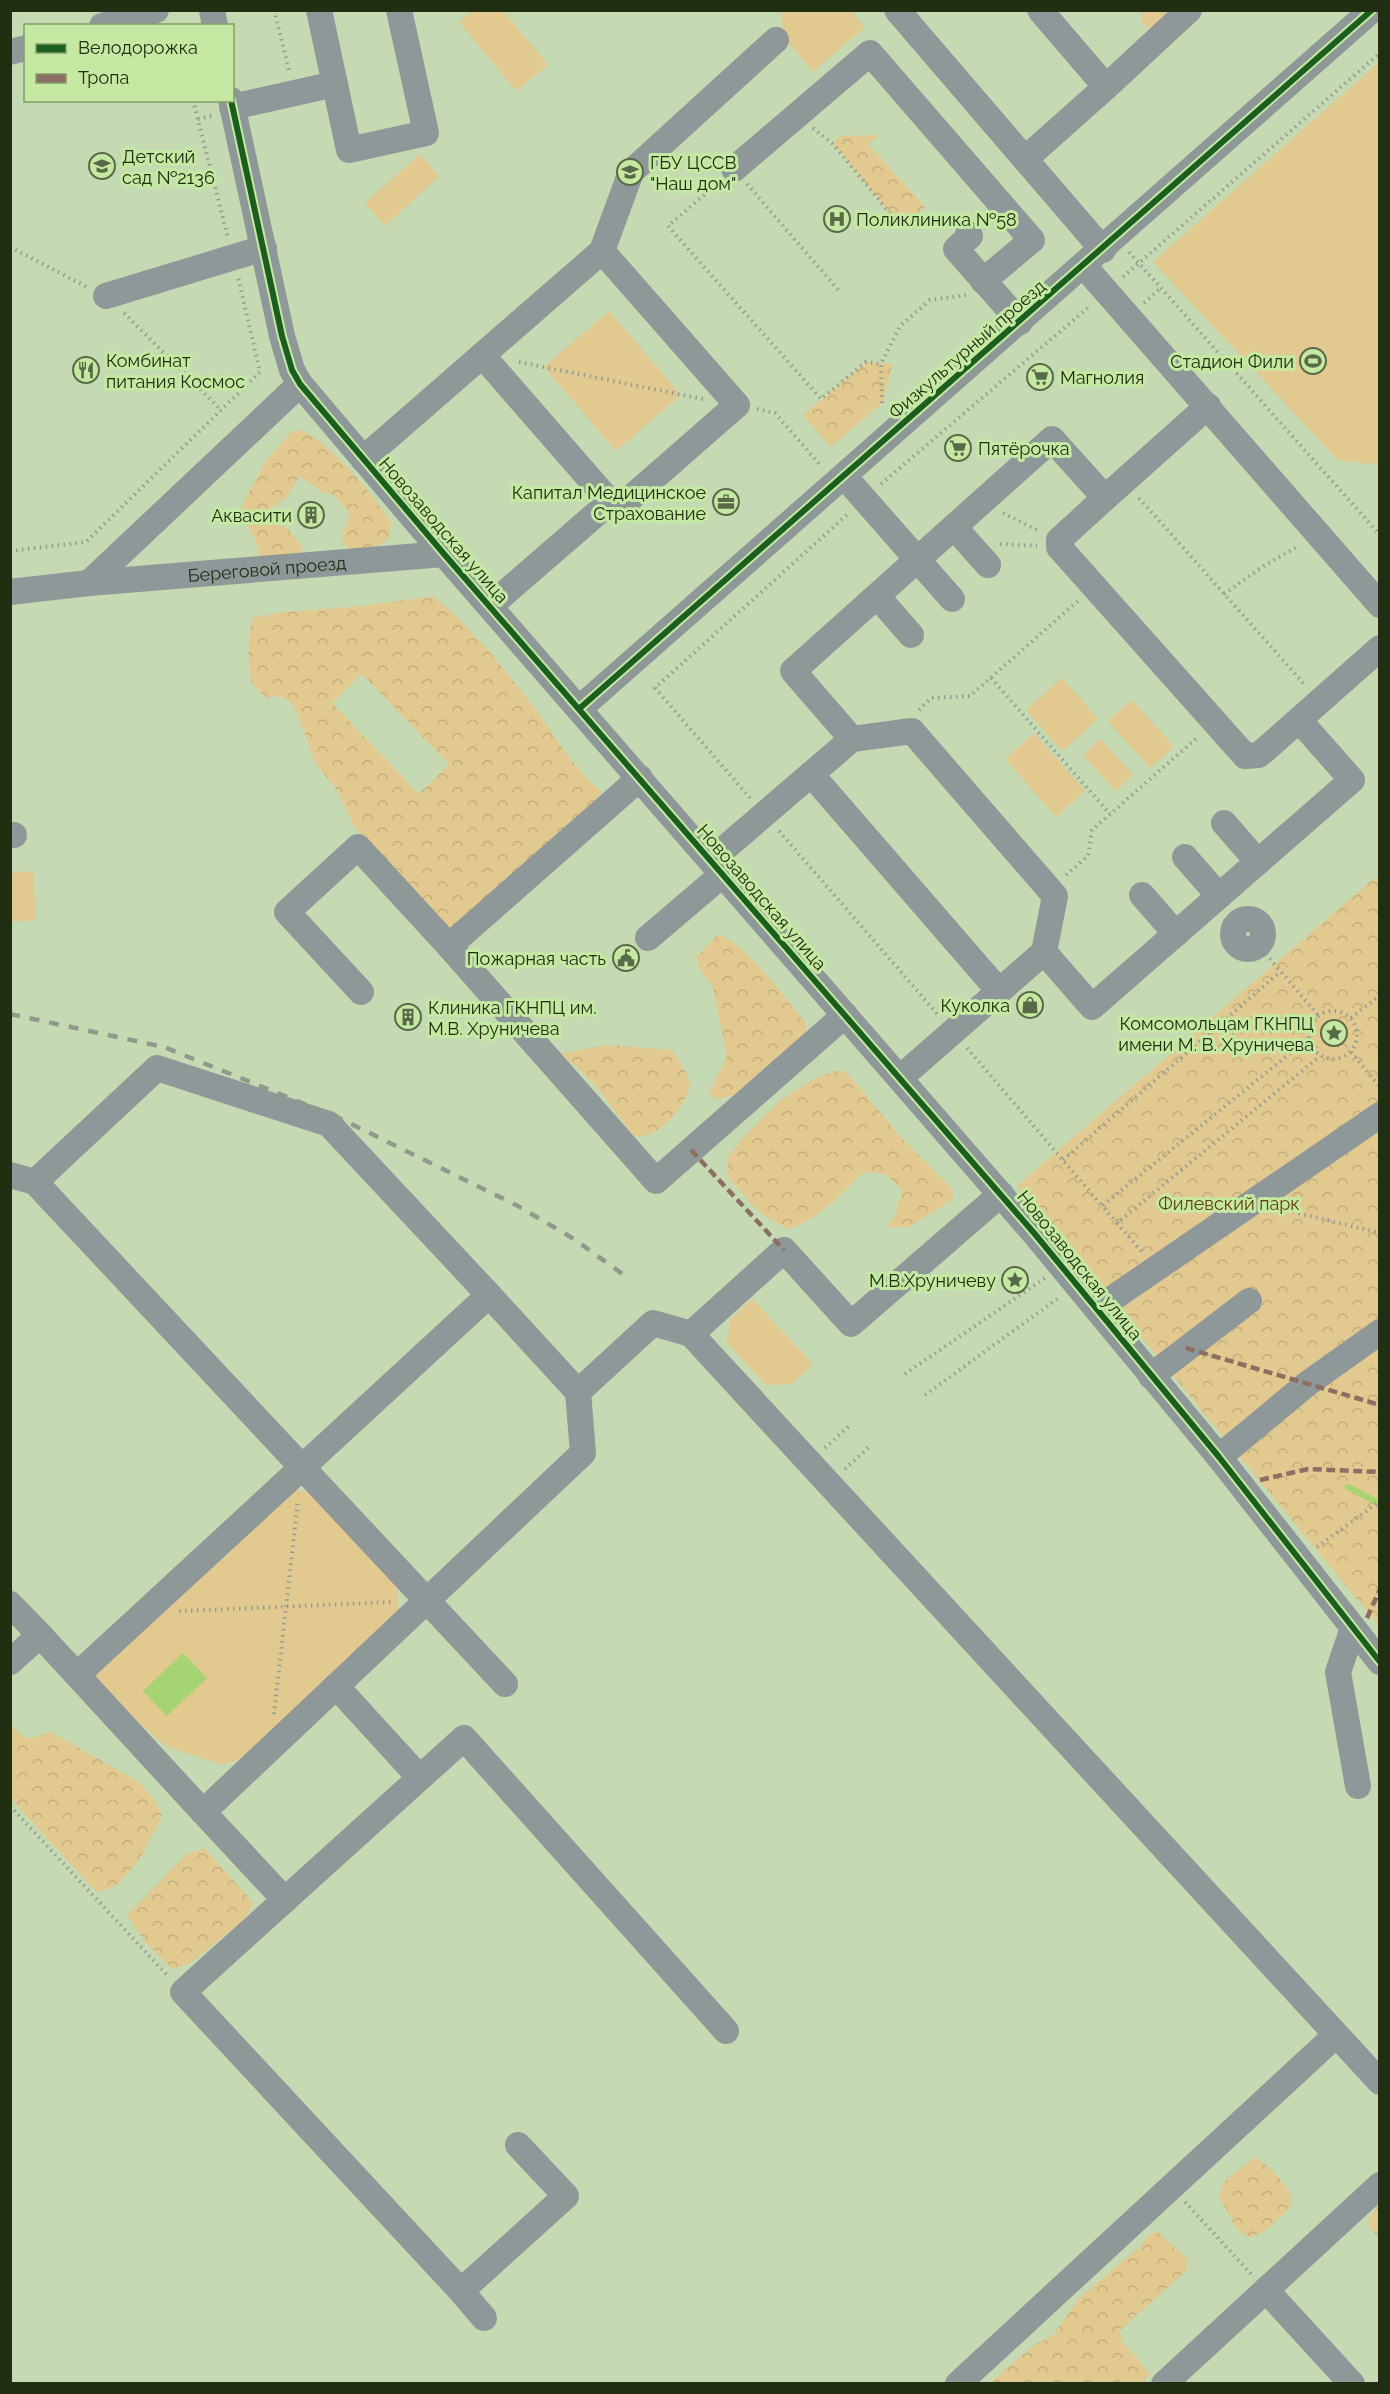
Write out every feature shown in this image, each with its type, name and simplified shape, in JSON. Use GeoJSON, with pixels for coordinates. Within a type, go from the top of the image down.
{"type":"FeatureCollection","features":[{"type":"Feature","properties":{"kind":"street"},"geometry":{"type":"LineString","coordinates":[[319,10],[349,150],[426,133],[399,10]]}},
{"type":"Feature","properties":{"kind":"street"},"geometry":{"type":"LineString","coordinates":[[897,10],[1101,251],[1208,406],[1380,604]]}},
{"type":"Feature","properties":{"kind":"street"},"geometry":{"type":"LineString","coordinates":[[1040,10],[1106,87]]}},
{"type":"Feature","properties":{"kind":"street"},"geometry":{"type":"LineString","coordinates":[[1025,159],[1190,10]]}},
{"type":"Feature","properties":{"kind":"street","name":"Физкультурный проезд"},"geometry":{"type":"LineString","coordinates":[[580,708],[833,472],[1020,322],[1372,10]]}},
{"type":"Feature","properties":{"kind":"street"},"geometry":{"type":"LineString","coordinates":[[108,24],[147,12]]}},
{"type":"Feature","properties":{"kind":"street"},"geometry":{"type":"LineString","coordinates":[[363,459],[602,250],[631,172],[776,40]]}},
{"type":"Feature","properties":{"kind":"street"},"geometry":{"type":"LineString","coordinates":[[744,172],[870,52],[1032,240],[983,281]]}},
{"type":"Feature","properties":{"kind":"street"},"geometry":{"type":"LineString","coordinates":[[226,108],[335,84]]}},
{"type":"Feature","properties":{"kind":"street","name":"Новозаводская улица"},"geometry":{"type":"LineString","coordinates":[[226,108],[264,248],[282,336],[292,370],[300,384],[444,554],[1001,1194],[1219,1457],[1380,1662]]}},
{"type":"Feature","properties":{"kind":"street"},"geometry":{"type":"LineString","coordinates":[[968,234],[970,236],[956,249],[1020,322]]}},
{"type":"Feature","properties":{"kind":"street"},"geometry":{"type":"LineString","coordinates":[[106,296],[264,248]]}},
{"type":"Feature","properties":{"kind":"street"},"geometry":{"type":"LineString","coordinates":[[482,355],[617,510],[737,405],[602,250]]}},
{"type":"Feature","properties":{"kind":"street"},"geometry":{"type":"LineString","coordinates":[[89,583],[300,384]]}},
{"type":"Feature","properties":{"kind":"street"},"geometry":{"type":"LineString","coordinates":[[1208,406],[1059,544],[1094,587],[1245,756],[1259,755],[1380,648]]}},
{"type":"Feature","properties":{"kind":"street"},"geometry":{"type":"LineString","coordinates":[[852,739],[793,671],[918,559],[961,535],[981,503],[1052,439],[1115,490]]}},
{"type":"Feature","properties":{"kind":"street"},"geometry":{"type":"LineString","coordinates":[[833,472],[918,559],[952,599]]}},
{"type":"Feature","properties":{"kind":"street"},"geometry":{"type":"LineString","coordinates":[[490,606],[610,502]]}},
{"type":"Feature","properties":{"kind":"street"},"geometry":{"type":"LineString","coordinates":[[961,535],[988,566]]}},
{"type":"Feature","properties":{"kind":"street","name":"Береговой проезд"},"geometry":{"type":"LineString","coordinates":[[10,592],[89,583],[444,554]]}},
{"type":"Feature","properties":{"kind":"street"},"geometry":{"type":"LineString","coordinates":[[877,596],[911,635]]}},
{"type":"Feature","properties":{"kind":"street"},"geometry":{"type":"LineString","coordinates":[[1044,952],[1092,1007],[1352,780],[1299,720]]}},
{"type":"Feature","properties":{"kind":"street"},"geometry":{"type":"LineString","coordinates":[[648,938],[811,774],[852,739],[912,731],[1055,896],[1044,952],[900,1078]]}},
{"type":"Feature","properties":{"kind":"street"},"geometry":{"type":"LineString","coordinates":[[811,774],[999,991]]}},
{"type":"Feature","properties":{"kind":"street"},"geometry":{"type":"LineString","coordinates":[[449,946],[640,778]]}},
{"type":"Feature","properties":{"kind":"street"},"geometry":{"type":"LineString","coordinates":[[1224,823],[1258,862]]}},
{"type":"Feature","properties":{"kind":"street"},"geometry":{"type":"LineString","coordinates":[[361,992],[287,912],[358,847],[449,946],[656,1181],[845,1015]]}},
{"type":"Feature","properties":{"kind":"street"},"geometry":{"type":"LineString","coordinates":[[1185,857],[1238,923],[1251,919],[1261,927],[1263,933],[1257,945]]}},
{"type":"Feature","properties":{"kind":"street"},"geometry":{"type":"LineString","coordinates":[[1142,895],[1176,934]]}},
{"type":"Feature","properties":{"kind":"street"},"geometry":{"type":"LineString","coordinates":[[35,1182],[157,1068],[329,1124],[578,1392],[583,1453],[203,1812]]}},
{"type":"Feature","properties":{"kind":"street"},"geometry":{"type":"LineString","coordinates":[[1097,1309],[1380,1115]]}},
{"type":"Feature","properties":{"kind":"street"},"geometry":{"type":"LineString","coordinates":[[10,1175],[35,1182],[505,1684]]}},
{"type":"Feature","properties":{"kind":"street"},"geometry":{"type":"LineString","coordinates":[[691,1334],[783,1250],[851,1324],[1001,1194]]}},
{"type":"Feature","properties":{"kind":"street"},"geometry":{"type":"LineString","coordinates":[[77,1675],[489,1295]]}},
{"type":"Feature","properties":{"kind":"street"},"geometry":{"type":"LineString","coordinates":[[1151,1377],[1249,1301]]}},
{"type":"Feature","properties":{"kind":"street"},"geometry":{"type":"LineString","coordinates":[[578,1392],[653,1323],[691,1334],[1380,2082]]}},
{"type":"Feature","properties":{"kind":"street"},"geometry":{"type":"LineString","coordinates":[[1219,1457],[1307,1384],[1380,1332]]}},
{"type":"Feature","properties":{"kind":"street"},"geometry":{"type":"LineString","coordinates":[[10,1604],[285,1900]]}},
{"type":"Feature","properties":{"kind":"street"},"geometry":{"type":"LineString","coordinates":[[1353,1628],[1338,1672],[1358,1786]]}},
{"type":"Feature","properties":{"kind":"street"},"geometry":{"type":"LineString","coordinates":[[10,1662],[40,1635]]}},
{"type":"Feature","properties":{"kind":"street"},"geometry":{"type":"LineString","coordinates":[[336,1686],[420,1778]]}},
{"type":"Feature","properties":{"kind":"street"},"geometry":{"type":"LineString","coordinates":[[484,2318],[183,1992],[464,1738],[726,2031]]}},
{"type":"Feature","properties":{"kind":"street"},"geometry":{"type":"LineString","coordinates":[[958,2384],[1336,2035]]}},
{"type":"Feature","properties":{"kind":"street"},"geometry":{"type":"LineString","coordinates":[[461,2291],[566,2196],[518,2145]]}},
{"type":"Feature","properties":{"kind":"street"},"geometry":{"type":"LineString","coordinates":[[1164,2384],[1380,2185]]}},
{"type":"Feature","properties":{"kind":"street"},"geometry":{"type":"LineString","coordinates":[[1266,2290],[1352,2384]]}},
{"type":"Feature","properties":{"kind":"path"},"geometry":{"type":"LineString","coordinates":[[274,10],[295,93]]}},
{"type":"Feature","properties":{"kind":"path"},"geometry":{"type":"LineString","coordinates":[[10,551],[86,542],[260,372],[194,102]]}},
{"type":"Feature","properties":{"kind":"path"},"geometry":{"type":"LineString","coordinates":[[198,119],[226,108]]}},
{"type":"Feature","properties":{"kind":"path"},"geometry":{"type":"LineString","coordinates":[[806,127],[813,128],[833,144],[902,228]]}},
{"type":"Feature","properties":{"kind":"path"},"geometry":{"type":"LineString","coordinates":[[840,292],[745,182],[744,172],[668,226],[821,399],[866,362],[881,364]]}},
{"type":"Feature","properties":{"kind":"path"},"geometry":{"type":"LineString","coordinates":[[10,247],[106,296],[221,410]]}},
{"type":"Feature","properties":{"kind":"path"},"geometry":{"type":"LineString","coordinates":[[1101,251],[1380,535]]}},
{"type":"Feature","properties":{"kind":"path"},"geometry":{"type":"LineString","coordinates":[[882,403],[881,364],[900,327],[930,300],[967,296],[983,281]]}},
{"type":"Feature","properties":{"kind":"path"},"geometry":{"type":"LineString","coordinates":[[482,355],[775,413],[833,472]]}},
{"type":"Feature","properties":{"kind":"path"},"geometry":{"type":"LineString","coordinates":[[1115,490],[1224,594],[1319,702]]}},
{"type":"Feature","properties":{"kind":"path"},"geometry":{"type":"LineString","coordinates":[[981,503],[1059,544]]}},
{"type":"Feature","properties":{"kind":"path"},"geometry":{"type":"LineString","coordinates":[[1224,594],[1265,565],[1319,534]]}},
{"type":"Feature","properties":{"kind":"path"},"geometry":{"type":"LineString","coordinates":[[961,535],[1059,544]]}},
{"type":"Feature","properties":{"kind":"path"},"geometry":{"type":"LineString","coordinates":[[912,731],[919,708],[931,698],[970,696],[1094,587]]}},
{"type":"Feature","properties":{"kind":"path"},"geometry":{"type":"LineString","coordinates":[[991,678],[1110,814]]}},
{"type":"Feature","properties":{"kind":"path"},"geometry":{"type":"LineString","coordinates":[[1050,890],[1088,856],[1092,830],[1214,722]]}},
{"type":"Feature","properties":{"kind":"path"},"geometry":{"type":"LineString","coordinates":[[1257,945],[1318,1015]]}},
{"type":"Feature","properties":{"kind":"path"},"geometry":{"type":"LineString","coordinates":[[1063,1160],[1280,972]]}},
{"type":"Feature","properties":{"kind":"path"},"geometry":{"type":"LineString","coordinates":[[1351,1018],[1380,995]]}},
{"type":"Feature","properties":{"kind":"path"},"geometry":{"type":"LineString","coordinates":[[1329,1010],[1341,1011],[1351,1018],[1358,1036],[1351,1052],[1340,1058],[1330,1059],[1320,1056],[1312,1048],[1309,1038],[1310,1025],[1318,1015],[1329,1010]]}},
{"type":"Feature","properties":{"kind":"path"},"geometry":{"type":"LineString","coordinates":[[1156,1269],[1102,1206],[1309,1038]]}},
{"type":"Feature","properties":{"kind":"path"},"geometry":{"type":"LineString","coordinates":[[1351,1052],[1380,1087]]}},
{"type":"Feature","properties":{"kind":"path"},"geometry":{"type":"LineString","coordinates":[[1117,1223],[1320,1056]]}},
{"type":"Feature","properties":{"kind":"path"},"geometry":{"type":"LineString","coordinates":[[1274,1206],[1282,1210],[1380,1233]]}},
{"type":"Feature","properties":{"kind":"path"},"geometry":{"type":"LineString","coordinates":[[905,1374],[1070,1276]]}},
{"type":"Feature","properties":{"kind":"path"},"geometry":{"type":"LineString","coordinates":[[925,1395],[1070,1276]]}},
{"type":"Feature","properties":{"kind":"path"},"geometry":{"type":"LineString","coordinates":[[809,1463],[849,1426]]}},
{"type":"Feature","properties":{"kind":"path"},"geometry":{"type":"LineString","coordinates":[[829,1485],[869,1447]]}},
{"type":"Feature","properties":{"kind":"path"},"geometry":{"type":"LineString","coordinates":[[270,1748],[303,1467]]}},
{"type":"Feature","properties":{"kind":"path"},"geometry":{"type":"LineString","coordinates":[[1314,1549],[1380,1501]]}},
{"type":"Feature","properties":{"kind":"path"},"geometry":{"type":"LineString","coordinates":[[145,1612],[426,1600]]}},
{"type":"Feature","properties":{"kind":"path"},"geometry":{"type":"LineString","coordinates":[[10,1806],[183,1992]]}},
{"type":"Feature","properties":{"kind":"path"},"geometry":{"type":"LineString","coordinates":[[1196,2213],[1241,2263]]}},
{"type":"Feature","properties":{"kind":"green space"},"geometry":{"type":"Polygon","coordinates":[[[473,10],[503,11],[548,65],[516,91],[459,22],[473,10]]]}},
{"type":"Feature","properties":{"kind":"green space"},"geometry":{"type":"Polygon","coordinates":[[[782,11],[851,11],[865,27],[813,72],[782,35],[782,11]]]}},
{"type":"Feature","properties":{"kind":"green space"},"geometry":{"type":"Polygon","coordinates":[[[1141,11],[1170,11],[1152,29],[1142,23],[1141,11]]]}},
{"type":"Feature","properties":{"kind":"green space","name":"Стадион Фили"},"geometry":{"type":"Polygon","coordinates":[[[1379,62],[1379,465],[1338,460],[1153,262],[1379,62]]]}},
{"type":"Feature","properties":{"kind":"green space"},"geometry":{"type":"Polygon","coordinates":[[[879,135],[868,144],[925,207],[902,228],[833,144],[840,136],[879,135]]]}},
{"type":"Feature","properties":{"kind":"green space"},"geometry":{"type":"Polygon","coordinates":[[[420,154],[439,176],[385,226],[365,203],[420,154]]]}},
{"type":"Feature","properties":{"kind":"green space"},"geometry":{"type":"Polygon","coordinates":[[[609,311],[681,395],[616,451],[544,367],[609,311]]]}},
{"type":"Feature","properties":{"kind":"green space"},"geometry":{"type":"Polygon","coordinates":[[[866,362],[893,364],[882,403],[831,447],[803,415],[866,362]]]}},
{"type":"Feature","properties":{"kind":"green space"},"geometry":{"type":"Polygon","coordinates":[[[303,430],[329,449],[372,496],[391,522],[390,538],[372,549],[350,552],[341,538],[350,513],[334,495],[322,492],[299,476],[288,496],[268,511],[268,517],[288,529],[303,548],[298,559],[259,557],[256,541],[245,522],[242,506],[266,460],[291,432],[303,430]]]}},
{"type":"Feature","properties":{"kind":"green space"},"geometry":{"type":"Polygon","coordinates":[[[433,596],[486,648],[533,706],[573,762],[602,792],[576,828],[459,927],[437,929],[411,897],[402,876],[355,828],[336,789],[316,764],[295,708],[288,700],[278,696],[266,698],[251,682],[248,649],[252,618],[284,612],[364,606],[433,596]],[[362,674],[332,703],[419,794],[449,764],[362,674]]]}},
{"type":"Feature","properties":{"kind":"green space"},"geometry":{"type":"Polygon","coordinates":[[[1062,678],[1098,719],[1062,751],[1026,710],[1062,678]]]}},
{"type":"Feature","properties":{"kind":"green space"},"geometry":{"type":"Polygon","coordinates":[[[1132,700],[1174,747],[1150,768],[1108,721],[1132,700]]]}},
{"type":"Feature","properties":{"kind":"green space"},"geometry":{"type":"Polygon","coordinates":[[[1034,733],[1085,791],[1056,817],[1005,759],[1034,733]]]}},
{"type":"Feature","properties":{"kind":"green space"},"geometry":{"type":"Polygon","coordinates":[[[1101,739],[1133,775],[1115,791],[1083,755],[1101,739]]]}},
{"type":"Feature","properties":{"kind":"green space"},"geometry":{"type":"Polygon","coordinates":[[[33,871],[36,920],[11,922],[11,873],[33,871]]]}},
{"type":"Feature","properties":{"kind":"green space","name":"Филевский парк"},"geometry":{"type":"Polygon","coordinates":[[[1379,874],[1379,1626],[1017,1186],[1379,874]]]}},
{"type":"Feature","properties":{"kind":"green space"},"geometry":{"type":"Polygon","coordinates":[[[717,935],[728,939],[752,959],[805,1022],[807,1032],[755,1087],[718,1100],[709,1094],[727,1056],[712,985],[699,968],[696,957],[717,935]]]}},
{"type":"Feature","properties":{"kind":"green space"},"geometry":{"type":"Polygon","coordinates":[[[609,1045],[672,1050],[686,1072],[689,1087],[681,1105],[667,1122],[651,1134],[634,1136],[590,1080],[569,1061],[557,1054],[609,1045]]]}},
{"type":"Feature","properties":{"kind":"green space"},"geometry":{"type":"Polygon","coordinates":[[[838,1070],[848,1074],[898,1134],[951,1188],[953,1199],[909,1227],[887,1227],[895,1216],[902,1190],[886,1174],[864,1172],[819,1213],[787,1229],[759,1212],[728,1178],[728,1157],[741,1140],[781,1100],[816,1078],[838,1070]]]}},
{"type":"Feature","properties":{"kind":"green space"},"geometry":{"type":"Polygon","coordinates":[[[752,1299],[813,1364],[792,1384],[766,1385],[727,1343],[730,1320],[752,1299]]]}},
{"type":"Feature","properties":{"kind":"green space"},"geometry":{"type":"Polygon","coordinates":[[[290,1490],[314,1493],[397,1587],[399,1612],[249,1756],[223,1765],[165,1746],[88,1676],[290,1490]]]}},
{"type":"Feature","properties":{"kind":"green space"},"geometry":{"type":"Polygon","coordinates":[[[11,1724],[21,1735],[29,1738],[51,1732],[137,1781],[152,1797],[162,1815],[136,1863],[122,1880],[112,1887],[96,1892],[11,1799],[11,1724]]]}},
{"type":"Feature","properties":{"kind":"green space"},"geometry":{"type":"Polygon","coordinates":[[[204,1848],[254,1903],[244,1920],[189,1964],[172,1969],[144,1941],[127,1915],[186,1855],[204,1848]]]}},
{"type":"Feature","properties":{"kind":"green space"},"geometry":{"type":"Polygon","coordinates":[[[1255,2157],[1266,2165],[1284,2185],[1289,2192],[1291,2204],[1266,2230],[1248,2237],[1236,2228],[1219,2196],[1224,2182],[1255,2157]]]}},
{"type":"Feature","properties":{"kind":"green space"},"geometry":{"type":"Polygon","coordinates":[[[1379,2202],[1379,2238],[1367,2224],[1379,2202]]]}},
{"type":"Feature","properties":{"kind":"green space"},"geometry":{"type":"Polygon","coordinates":[[[1157,2231],[1188,2260],[1186,2271],[1119,2331],[1122,2341],[1150,2374],[1143,2383],[990,2383],[1034,2345],[1053,2335],[1079,2298],[1142,2245],[1147,2236],[1157,2231]]]}},
{"type":"Feature","properties":{"kind":"shaded area"},"geometry":{"type":"Polygon","coordinates":[[[183,1653],[207,1678],[167,1716],[143,1691],[183,1653]]]}},
{"type":"Feature","properties":{"kind":"waterway"},"geometry":{"type":"LineString","coordinates":[[1348,1487],[1375,1501]]}},
{"type":"Feature","properties":{"kind":"railway"},"geometry":{"type":"LineString","coordinates":[[10,1014],[164,1047],[339,1118],[518,1206],[574,1239],[628,1278]]}},
{"type":"Feature","properties":{"kind":"marked path"},"geometry":{"type":"LineString","coordinates":[[691,1150],[784,1250]]}},
{"type":"Feature","properties":{"kind":"marked path"},"geometry":{"type":"LineString","coordinates":[[1186,1348],[1380,1405]]}},
{"type":"Feature","properties":{"kind":"marked path"},"geometry":{"type":"LineString","coordinates":[[1260,1480],[1308,1469],[1380,1472]]}},
{"type":"Feature","properties":{"kind":"marked path"},"geometry":{"type":"LineString","coordinates":[[1367,1618],[1380,1589]]}},
{"type":"Feature","properties":{"kind":"cycle path"},"geometry":{"type":"LineString","coordinates":[[580,708],[1372,10]]}},
{"type":"Feature","properties":{"kind":"cycle path"},"geometry":{"type":"LineString","coordinates":[[231,102],[282,336],[292,370],[300,384],[444,554],[1034,1233],[1219,1457],[1380,1662]]}},
{"type":"Feature","properties":{"kind":"place","name":"Детский сад №2136"},"geometry":{"type":"Point","coordinates":[102,166]}},
{"type":"Feature","properties":{"kind":"place","name":"ГБУ ЦССВ \"Наш дом\""},"geometry":{"type":"Point","coordinates":[630,172]}},
{"type":"Feature","properties":{"kind":"place","name":"Поликлиника №58"},"geometry":{"type":"Point","coordinates":[837,219]}},
{"type":"Feature","properties":{"kind":"place","name":"Стадион Фили"},"geometry":{"type":"Point","coordinates":[1313,361]}},
{"type":"Feature","properties":{"kind":"place","name":"Комбинат питания Космос"},"geometry":{"type":"Point","coordinates":[86,370]}},
{"type":"Feature","properties":{"kind":"place","name":"Магнолия"},"geometry":{"type":"Point","coordinates":[1040,377]}},
{"type":"Feature","properties":{"kind":"place","name":"Пятёрочка"},"geometry":{"type":"Point","coordinates":[958,448]}},
{"type":"Feature","properties":{"kind":"place","name":"Капитал Медицинское Страхование"},"geometry":{"type":"Point","coordinates":[726,502]}},
{"type":"Feature","properties":{"kind":"place","name":"Аквасити"},"geometry":{"type":"Point","coordinates":[311,515]}},
{"type":"Feature","properties":{"kind":"place","name":"Пожарная часть"},"geometry":{"type":"Point","coordinates":[626,958]}},
{"type":"Feature","properties":{"kind":"place","name":"Куколка"},"geometry":{"type":"Point","coordinates":[1030,1005]}},
{"type":"Feature","properties":{"kind":"place","name":"Клиника ГКНПЦ им. М.В. Хруничева"},"geometry":{"type":"Point","coordinates":[408,1017]}},
{"type":"Feature","properties":{"kind":"place","name":"Комсомольцам ГКНПЦ имени М. В. Хруничева"},"geometry":{"type":"Point","coordinates":[1334,1033]}},
{"type":"Feature","properties":{"kind":"place","name":"М.В.Хруничеву"},"geometry":{"type":"Point","coordinates":[1015,1280]}}]}
